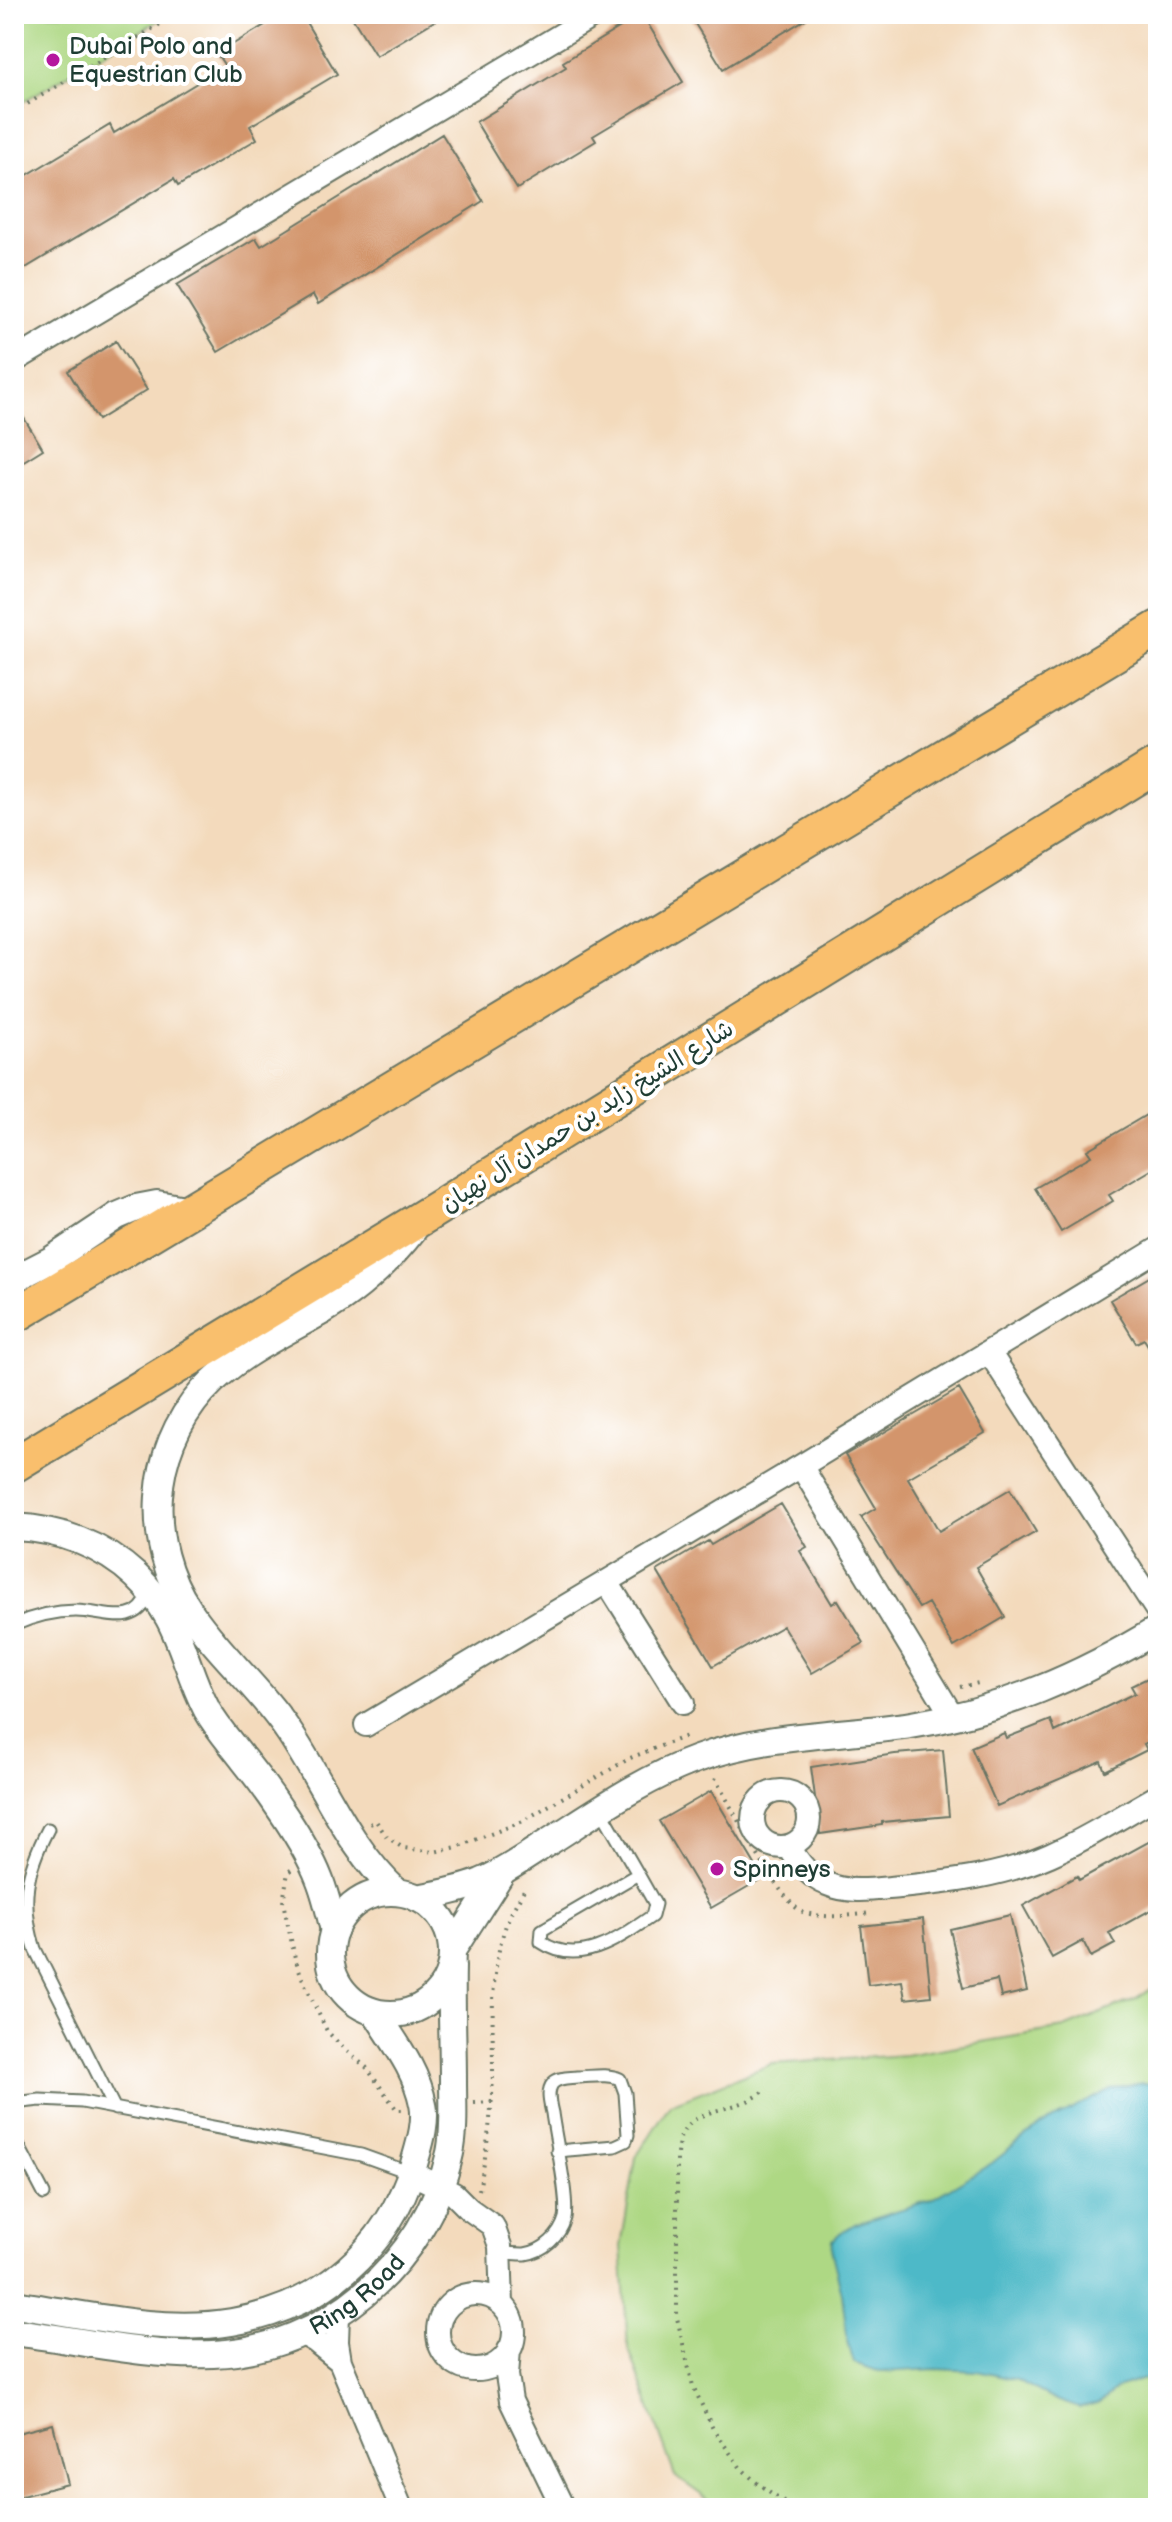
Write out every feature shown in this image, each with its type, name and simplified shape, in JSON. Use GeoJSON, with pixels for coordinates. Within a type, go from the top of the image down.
{"type":"FeatureCollection","features":[{"type":"Feature","properties":{"kind":"main road"},"geometry":{"type":"LineString","coordinates":[[14,1316],[1158,628]]}},
{"type":"Feature","properties":{"kind":"main road","name":"شارع الشيخ زايد بن حمدان آل نهيان"},"geometry":{"type":"LineString","coordinates":[[14,1465],[1158,764]]}},
{"type":"Feature","properties":{"kind":"street"},"geometry":{"type":"LineString","coordinates":[[14,361],[596,14]]}},
{"type":"Feature","properties":{"kind":"street"},"geometry":{"type":"LineString","coordinates":[[14,1279],[51,1260],[117,1216],[136,1208],[157,1204],[190,1210]]}},
{"type":"Feature","properties":{"kind":"street"},"geometry":{"type":"LineString","coordinates":[[423,1217],[389,1258],[349,1293],[215,1378],[181,1421],[166,1454],[161,1480],[159,1529],[169,1572],[178,1592],[203,1629],[289,1732],[349,1835],[372,1867],[407,1895],[431,1907],[442,1918],[449,1933],[452,1957]]}},
{"type":"Feature","properties":{"kind":"street"},"geometry":{"type":"LineString","coordinates":[[366,1725],[1158,1249]]}},
{"type":"Feature","properties":{"kind":"street"},"geometry":{"type":"LineString","coordinates":[[989,1352],[1158,1612]]}},
{"type":"Feature","properties":{"kind":"street"},"geometry":{"type":"LineString","coordinates":[[801,1466],[953,1717]]}},
{"type":"Feature","properties":{"kind":"street"},"geometry":{"type":"LineString","coordinates":[[14,1527],[53,1532],[90,1544],[122,1564],[150,1590],[176,1629],[208,1711],[309,1858],[324,1891],[334,1931]]}},
{"type":"Feature","properties":{"kind":"street"},"geometry":{"type":"LineString","coordinates":[[607,1582],[683,1703]]}},
{"type":"Feature","properties":{"kind":"street"},"geometry":{"type":"LineString","coordinates":[[502,1872],[452,1957],[441,1988],[424,2006],[392,2015],[376,2013],[357,2004],[342,1990],[332,1971],[329,1951],[334,1931],[344,1914],[359,1901],[378,1894],[407,1895],[461,1889],[502,1872],[601,1809],[656,1777],[696,1759],[781,1737],[910,1725],[991,1707],[1049,1687],[1096,1665],[1158,1629]]}},
{"type":"Feature","properties":{"kind":"street"},"geometry":{"type":"LineString","coordinates":[[789,1846],[798,1862],[811,1875],[844,1889],[865,1890],[972,1879],[1050,1855],[1158,1796]]}},
{"type":"Feature","properties":{"kind":"street"},"geometry":{"type":"LineString","coordinates":[[293,1831],[332,1807]]}},
{"type":"Feature","properties":{"kind":"street","name":"Ring Road"},"geometry":{"type":"LineString","coordinates":[[14,2332],[168,2353],[214,2354],[260,2347],[298,2335],[338,2314],[374,2287],[398,2260],[418,2230],[436,2195],[450,2153],[453,2130],[452,1957]]}},
{"type":"Feature","properties":{"kind":"street","name":"Ring Road"},"geometry":{"type":"LineString","coordinates":[[14,2304],[179,2325],[231,2322],[281,2310],[322,2289],[358,2260],[387,2225],[408,2182],[421,2141],[424,2108],[418,2085],[407,2060],[376,2013]]}},
{"type":"Feature","properties":{"kind":"street"},"geometry":{"type":"LineString","coordinates":[[408,2182],[436,2195],[450,2209],[469,2209],[493,2226],[498,2235],[502,2304]]}},
{"type":"Feature","properties":{"kind":"street"},"geometry":{"type":"LineString","coordinates":[[479,2294],[500,2256]]}},
{"type":"Feature","properties":{"kind":"street"},"geometry":{"type":"LineString","coordinates":[[511,2401],[473,2370],[453,2362],[440,2345],[438,2334],[442,2313],[449,2305],[468,2295],[491,2297],[509,2313],[513,2326],[507,2375],[511,2401],[563,2508]]}},
{"type":"Feature","properties":{"kind":"street"},"geometry":{"type":"LineString","coordinates":[[281,2310],[298,2335],[315,2341],[340,2361]]}},
{"type":"Feature","properties":{"kind":"street"},"geometry":{"type":"LineString","coordinates":[[338,2314],[340,2361],[392,2502]]}},
{"type":"Feature","properties":{"kind":"street"},"geometry":{"type":"LineString","coordinates":[[473,2370],[490,2367],[509,2350]]}},
{"type":"Feature","properties":{"kind":"lane"},"geometry":{"type":"LineString","coordinates":[[14,1625],[61,1611],[119,1616],[132,1614],[142,1607],[150,1590]]}},
{"type":"Feature","properties":{"kind":"lane"},"geometry":{"type":"LineString","coordinates":[[601,1809],[638,1874],[655,1904],[652,1916],[596,1949],[583,1952],[558,1950],[541,1942],[542,1930],[638,1874]]}},
{"type":"Feature","properties":{"kind":"lane"},"geometry":{"type":"LineString","coordinates":[[48,1829],[29,1875],[26,1905],[30,1935],[115,2109]]}},
{"type":"Feature","properties":{"kind":"lane"},"geometry":{"type":"LineString","coordinates":[[500,2256],[527,2254],[549,2244],[561,2228],[566,2209],[557,2151],[549,2092],[553,2084],[569,2078],[613,2076],[620,2079],[625,2093],[626,2141],[615,2146],[557,2151]]}},
{"type":"Feature","properties":{"kind":"lane"},"geometry":{"type":"LineString","coordinates":[[14,2103],[61,2100],[361,2155],[408,2182]]}},
{"type":"Feature","properties":{"kind":"lane"},"geometry":{"type":"LineString","coordinates":[[14,2137],[44,2194]]}},
{"type":"Feature","properties":{"kind":"path"},"geometry":{"type":"LineString","coordinates":[[14,112],[177,14]]}},
{"type":"Feature","properties":{"kind":"path"},"geometry":{"type":"LineString","coordinates":[[715,1778],[726,1774]]}},
{"type":"Feature","properties":{"kind":"path"},"geometry":{"type":"LineString","coordinates":[[349,1835],[376,1821],[387,1837],[403,1848],[434,1852],[457,1847],[521,1822]]}},
{"type":"Feature","properties":{"kind":"path"},"geometry":{"type":"LineString","coordinates":[[309,1858],[288,1872],[283,1902],[304,1983],[327,2031],[366,2067],[397,2110],[424,2108]]}},
{"type":"Feature","properties":{"kind":"path"},"geometry":{"type":"LineString","coordinates":[[469,2209],[479,2192],[486,2157],[492,2102],[491,2000],[497,1963],[507,1922],[526,1886]]}},
{"type":"Feature","properties":{"kind":"path"},"geometry":{"type":"LineString","coordinates":[[763,2092],[749,2102],[693,2120],[680,2136],[677,2155],[677,2318],[693,2386],[713,2429],[740,2467],[758,2484],[794,2508]]}},
{"type":"Feature","properties":{"kind":"green space","name":"Dubai Polo and Equestrian Club"},"geometry":{"type":"Polygon","coordinates":[[[14,14],[169,14],[14,107],[14,14]]]}},
{"type":"Feature","properties":{"kind":"green space"},"geometry":{"type":"Polygon","coordinates":[[[1158,1985],[1158,2508],[720,2508],[675,2476],[628,2347],[621,2246],[636,2157],[670,2104],[772,2064],[905,2055],[1064,2028],[1136,1999],[1158,1985]]]}},
{"type":"Feature","properties":{"kind":"water"},"geometry":{"type":"Polygon","coordinates":[[[1141,2083],[1158,2084],[1158,2377],[1119,2387],[1098,2404],[1079,2408],[1017,2380],[978,2371],[935,2369],[881,2372],[854,2363],[832,2253],[833,2240],[840,2233],[855,2224],[930,2200],[992,2163],[1036,2128],[1111,2089],[1141,2083]]]}},
{"type":"Feature","properties":{"kind":"building"},"geometry":{"type":"Polygon","coordinates":[[[283,14],[301,14],[337,74],[250,126],[257,139],[178,186],[174,179],[14,275],[14,183],[110,125],[114,133],[225,66],[217,54],[283,14]]]}},
{"type":"Feature","properties":{"kind":"building"},"geometry":{"type":"Polygon","coordinates":[[[350,14],[446,14],[376,56],[350,14]]]}},
{"type":"Feature","properties":{"kind":"building"},"geometry":{"type":"Polygon","coordinates":[[[642,14],[683,82],[593,136],[596,141],[517,189],[476,122],[566,67],[563,62],[642,14]]]}},
{"type":"Feature","properties":{"kind":"building"},"geometry":{"type":"Polygon","coordinates":[[[689,14],[814,14],[723,69],[689,14]]]}},
{"type":"Feature","properties":{"kind":"building"},"geometry":{"type":"Polygon","coordinates":[[[442,134],[483,201],[318,304],[313,295],[218,352],[177,285],[256,238],[261,246],[442,134]]]}},
{"type":"Feature","properties":{"kind":"building"},"geometry":{"type":"Polygon","coordinates":[[[116,341],[147,390],[98,420],[68,371],[116,341]]]}},
{"type":"Feature","properties":{"kind":"building"},"geometry":{"type":"Polygon","coordinates":[[[14,402],[43,449],[14,467],[14,402]]]}},
{"type":"Feature","properties":{"kind":"building"},"geometry":{"type":"Polygon","coordinates":[[[1158,1108],[1158,1166],[1109,1195],[1113,1201],[1061,1232],[1035,1188],[1091,1156],[1087,1150],[1158,1108]]]}},
{"type":"Feature","properties":{"kind":"building"},"geometry":{"type":"Polygon","coordinates":[[[1158,1272],[1158,1362],[1144,1339],[1136,1343],[1110,1300],[1158,1272]]]}},
{"type":"Feature","properties":{"kind":"building"},"geometry":{"type":"Polygon","coordinates":[[[959,1389],[985,1433],[908,1478],[939,1531],[1010,1489],[1036,1532],[976,1567],[1005,1617],[954,1647],[928,1603],[919,1608],[861,1517],[876,1508],[845,1455],[959,1389]]]}},
{"type":"Feature","properties":{"kind":"building"},"geometry":{"type":"Polygon","coordinates":[[[781,1504],[807,1547],[800,1551],[832,1604],[838,1600],[864,1643],[812,1673],[783,1626],[713,1666],[657,1571],[708,1541],[711,1545],[781,1504]]]}},
{"type":"Feature","properties":{"kind":"building"},"geometry":{"type":"Polygon","coordinates":[[[1158,1673],[1158,1737],[1144,1744],[1147,1750],[1105,1771],[1101,1761],[997,1806],[971,1747],[1004,1733],[1006,1738],[1051,1720],[1055,1732],[1135,1693],[1131,1686],[1158,1673]]]}},
{"type":"Feature","properties":{"kind":"building"},"geometry":{"type":"Polygon","coordinates":[[[943,1750],[949,1816],[882,1822],[882,1825],[820,1834],[811,1767],[943,1750]]]}},
{"type":"Feature","properties":{"kind":"building"},"geometry":{"type":"Polygon","coordinates":[[[711,1791],[763,1878],[711,1908],[659,1821],[711,1791]]]}},
{"type":"Feature","properties":{"kind":"building"},"geometry":{"type":"Polygon","coordinates":[[[1150,1841],[1158,1855],[1158,1906],[1109,1933],[1115,1944],[1091,1957],[1083,1941],[1052,1958],[1023,1906],[1150,1841]]]}},
{"type":"Feature","properties":{"kind":"building"},"geometry":{"type":"Polygon","coordinates":[[[1010,1915],[1027,1991],[1001,1997],[997,1980],[963,1988],[950,1929],[1010,1915]]]}},
{"type":"Feature","properties":{"kind":"building"},"geometry":{"type":"Polygon","coordinates":[[[923,1919],[931,1996],[905,1999],[902,1981],[868,1985],[861,1926],[923,1919]]]}},
{"type":"Feature","properties":{"kind":"building"},"geometry":{"type":"Polygon","coordinates":[[[53,2424],[68,2484],[14,2498],[14,2434],[53,2424]]]}},
{"type":"Feature","properties":{"kind":"place","name":"Dubai Polo and Equestrian Club"},"geometry":{"type":"Point","coordinates":[53,60]}},
{"type":"Feature","properties":{"kind":"place","name":"Spinneys"},"geometry":{"type":"Point","coordinates":[717,1869]}}]}
